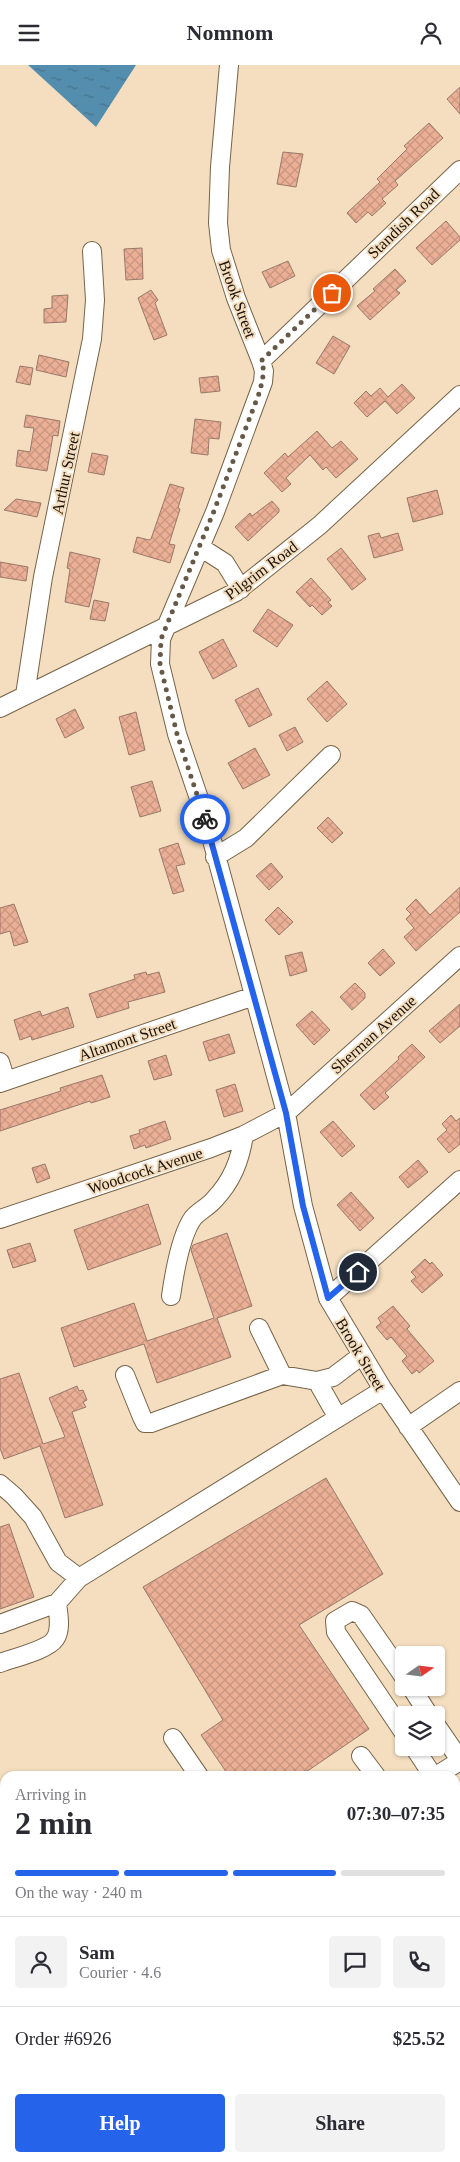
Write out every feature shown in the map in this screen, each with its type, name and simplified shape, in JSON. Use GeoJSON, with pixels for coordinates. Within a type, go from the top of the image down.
{"type":"FeatureCollection","features":[{"type":"Feature","properties":{"kind":"street","name":"Brook Street"},"geometry":{"type":"LineString","coordinates":[[229,65],[220,167],[218,223],[221,250],[228,274],[261,361],[263,382],[200,547],[161,639],[160,664],[177,734],[206,822],[286,1113],[303,1206],[328,1298],[383,1390],[460,1502]]}},
{"type":"Feature","properties":{"kind":"street","name":"Standish Road"},"geometry":{"type":"LineString","coordinates":[[261,361],[460,170]]}},
{"type":"Feature","properties":{"kind":"street","name":"Arthur Street"},"geometry":{"type":"LineString","coordinates":[[25,695],[43,577],[92,339],[95,299],[92,251]]}},
{"type":"Feature","properties":{"kind":"street","name":"Pilgrim Road"},"geometry":{"type":"LineString","coordinates":[[0,708],[166,628],[241,589],[320,525],[460,395]]}},
{"type":"Feature","properties":{"kind":"street"},"geometry":{"type":"LineString","coordinates":[[200,547],[225,563],[241,589]]}},
{"type":"Feature","properties":{"kind":"street"},"geometry":{"type":"LineString","coordinates":[[215,857],[246,838],[331,755]]}},
{"type":"Feature","properties":{"kind":"street","name":"Sherman Avenue"},"geometry":{"type":"LineString","coordinates":[[286,1113],[460,956]]}},
{"type":"Feature","properties":{"kind":"street","name":"Altamont Street"},"geometry":{"type":"LineString","coordinates":[[3,1082],[254,996]]}},
{"type":"Feature","properties":{"kind":"street"},"geometry":{"type":"LineString","coordinates":[[0,1062],[3,1082]]}},
{"type":"Feature","properties":{"kind":"street","name":"Woodcock Avenue"},"geometry":{"type":"LineString","coordinates":[[0,1219],[211,1148],[244,1135],[286,1113]]}},
{"type":"Feature","properties":{"kind":"street"},"geometry":{"type":"LineString","coordinates":[[170,1296],[174,1269],[187,1232],[193,1219],[214,1201],[232,1175],[240,1158],[244,1135]]}},
{"type":"Feature","properties":{"kind":"street"},"geometry":{"type":"LineString","coordinates":[[328,1298],[460,1180]]}},
{"type":"Feature","properties":{"kind":"street"},"geometry":{"type":"LineString","coordinates":[[259,1328],[282,1375]]}},
{"type":"Feature","properties":{"kind":"street"},"geometry":{"type":"LineString","coordinates":[[125,1375],[145,1423],[151,1423],[282,1375],[317,1381],[332,1377],[362,1355]]}},
{"type":"Feature","properties":{"kind":"street"},"geometry":{"type":"LineString","coordinates":[[317,1381],[338,1418]]}},
{"type":"Feature","properties":{"kind":"street"},"geometry":{"type":"LineString","coordinates":[[0,1624],[56,1603],[79,1578],[383,1390]]}},
{"type":"Feature","properties":{"kind":"street"},"geometry":{"type":"LineString","coordinates":[[408,1427],[460,1391]]}},
{"type":"Feature","properties":{"kind":"street"},"geometry":{"type":"LineString","coordinates":[[0,1484],[33,1517],[58,1562],[79,1578]]}},
{"type":"Feature","properties":{"kind":"street"},"geometry":{"type":"LineString","coordinates":[[0,1663],[47,1646],[56,1638],[59,1624],[56,1603]]}},
{"type":"Feature","properties":{"kind":"street"},"geometry":{"type":"LineString","coordinates":[[395,1664],[361,1615],[352,1611],[335,1621],[336,1632],[395,1720]]}},
{"type":"Feature","properties":{"kind":"street"},"geometry":{"type":"LineString","coordinates":[[173,1738],[196,1771]]}},
{"type":"Feature","properties":{"kind":"street"},"geometry":{"type":"LineString","coordinates":[[443,1771],[460,1760],[445,1738]]}},
{"type":"Feature","properties":{"kind":"street"},"geometry":{"type":"LineString","coordinates":[[361,1755],[372,1771]]}},
{"type":"Feature","properties":{"kind":"street"},"geometry":{"type":"LineString","coordinates":[[421,1756],[431,1771]]}},
{"type":"Feature","properties":{"kind":"water"},"geometry":{"type":"Polygon","coordinates":[[[28,65],[136,65],[96,127],[28,65]]]}},
{"type":"Feature","properties":{"kind":"building"},"geometry":{"type":"Polygon","coordinates":[[[460,87],[460,114],[447,99],[460,87]]]}},
{"type":"Feature","properties":{"kind":"building"},"geometry":{"type":"Polygon","coordinates":[[[429,123],[443,138],[395,181],[398,185],[382,199],[386,203],[372,216],[368,212],[356,223],[347,213],[380,182],[377,179],[407,149],[404,146],[429,123]]]}},
{"type":"Feature","properties":{"kind":"building"},"geometry":{"type":"Polygon","coordinates":[[[283,152],[303,154],[296,187],[277,184],[283,152]]]}},
{"type":"Feature","properties":{"kind":"building"},"geometry":{"type":"Polygon","coordinates":[[[446,221],[460,237],[460,240],[432,265],[416,248],[446,221]]]}},
{"type":"Feature","properties":{"kind":"building"},"geometry":{"type":"Polygon","coordinates":[[[142,248],[143,279],[126,280],[124,249],[142,248]]]}},
{"type":"Feature","properties":{"kind":"building"},"geometry":{"type":"Polygon","coordinates":[[[288,261],[295,276],[270,288],[262,272],[288,261]]]}},
{"type":"Feature","properties":{"kind":"building"},"geometry":{"type":"Polygon","coordinates":[[[395,269],[406,281],[396,290],[400,293],[370,320],[357,306],[375,291],[373,289],[395,269]]]}},
{"type":"Feature","properties":{"kind":"building"},"geometry":{"type":"Polygon","coordinates":[[[151,290],[158,300],[155,303],[167,335],[154,340],[138,298],[151,290]]]}},
{"type":"Feature","properties":{"kind":"building"},"geometry":{"type":"Polygon","coordinates":[[[68,295],[66,322],[44,323],[44,309],[52,308],[52,296],[68,295]]]}},
{"type":"Feature","properties":{"kind":"building"},"geometry":{"type":"Polygon","coordinates":[[[333,336],[350,346],[334,374],[316,363],[333,336]]]}},
{"type":"Feature","properties":{"kind":"building"},"geometry":{"type":"Polygon","coordinates":[[[39,355],[69,362],[66,377],[36,370],[39,355]]]}},
{"type":"Feature","properties":{"kind":"building"},"geometry":{"type":"Polygon","coordinates":[[[20,366],[33,368],[30,385],[16,382],[20,366]]]}},
{"type":"Feature","properties":{"kind":"building"},"geometry":{"type":"Polygon","coordinates":[[[218,376],[220,391],[201,393],[199,378],[218,376]]]}},
{"type":"Feature","properties":{"kind":"building"},"geometry":{"type":"Polygon","coordinates":[[[402,384],[415,398],[397,414],[385,401],[367,417],[354,403],[366,391],[371,396],[380,388],[388,397],[402,384]]]}},
{"type":"Feature","properties":{"kind":"building"},"geometry":{"type":"Polygon","coordinates":[[[26,415],[60,421],[58,436],[53,435],[47,471],[16,466],[18,450],[30,452],[34,428],[24,427],[26,415]]]}},
{"type":"Feature","properties":{"kind":"building"},"geometry":{"type":"Polygon","coordinates":[[[195,419],[221,422],[219,439],[209,438],[208,455],[191,453],[195,419]]]}},
{"type":"Feature","properties":{"kind":"building"},"geometry":{"type":"Polygon","coordinates":[[[317,431],[332,448],[341,441],[358,459],[336,478],[326,467],[323,470],[310,455],[286,478],[291,484],[282,492],[264,473],[285,453],[288,457],[317,431]]]}},
{"type":"Feature","properties":{"kind":"building"},"geometry":{"type":"Polygon","coordinates":[[[92,453],[108,456],[104,475],[88,472],[92,453]]]}},
{"type":"Feature","properties":{"kind":"building"},"geometry":{"type":"Polygon","coordinates":[[[170,484],[184,488],[178,508],[180,509],[169,544],[175,545],[170,563],[133,552],[137,537],[151,539],[170,484]]]}},
{"type":"Feature","properties":{"kind":"building"},"geometry":{"type":"Polygon","coordinates":[[[437,490],[443,514],[413,522],[407,498],[437,490]]]}},
{"type":"Feature","properties":{"kind":"building"},"geometry":{"type":"Polygon","coordinates":[[[16,499],[41,503],[37,517],[4,510],[16,499]]]}},
{"type":"Feature","properties":{"kind":"building"},"geometry":{"type":"Polygon","coordinates":[[[272,501],[279,509],[279,512],[248,541],[235,527],[250,513],[252,516],[272,501]]]}},
{"type":"Feature","properties":{"kind":"building"},"geometry":{"type":"Polygon","coordinates":[[[379,533],[381,538],[398,533],[403,550],[374,558],[368,536],[379,533]]]}},
{"type":"Feature","properties":{"kind":"building"},"geometry":{"type":"Polygon","coordinates":[[[341,548],[366,579],[352,590],[327,559],[341,548]]]}},
{"type":"Feature","properties":{"kind":"building"},"geometry":{"type":"Polygon","coordinates":[[[70,552],[100,559],[89,607],[65,602],[70,569],[67,568],[70,552]]]}},
{"type":"Feature","properties":{"kind":"building"},"geometry":{"type":"Polygon","coordinates":[[[0,562],[28,567],[26,581],[0,577],[0,562]]]}},
{"type":"Feature","properties":{"kind":"building"},"geometry":{"type":"Polygon","coordinates":[[[311,578],[331,600],[328,602],[332,606],[322,615],[312,605],[310,607],[296,592],[311,578]]]}},
{"type":"Feature","properties":{"kind":"building"},"geometry":{"type":"Polygon","coordinates":[[[94,600],[109,603],[105,621],[90,619],[94,600]]]}},
{"type":"Feature","properties":{"kind":"building"},"geometry":{"type":"Polygon","coordinates":[[[268,609],[293,625],[277,647],[253,631],[268,609]]]}},
{"type":"Feature","properties":{"kind":"building"},"geometry":{"type":"Polygon","coordinates":[[[223,639],[237,666],[213,679],[199,652],[223,639]]]}},
{"type":"Feature","properties":{"kind":"building"},"geometry":{"type":"Polygon","coordinates":[[[327,681],[347,704],[327,722],[307,699],[327,681]]]}},
{"type":"Feature","properties":{"kind":"building"},"geometry":{"type":"Polygon","coordinates":[[[258,688],[272,715],[249,727],[235,700],[258,688]]]}},
{"type":"Feature","properties":{"kind":"building"},"geometry":{"type":"Polygon","coordinates":[[[75,709],[84,728],[65,738],[56,719],[75,709]]]}},
{"type":"Feature","properties":{"kind":"building"},"geometry":{"type":"Polygon","coordinates":[[[136,712],[145,750],[129,755],[119,717],[136,712]]]}},
{"type":"Feature","properties":{"kind":"building"},"geometry":{"type":"Polygon","coordinates":[[[295,727],[303,742],[287,751],[279,735],[295,727]]]}},
{"type":"Feature","properties":{"kind":"building"},"geometry":{"type":"Polygon","coordinates":[[[255,748],[270,775],[243,789],[228,763],[255,748]]]}},
{"type":"Feature","properties":{"kind":"building"},"geometry":{"type":"Polygon","coordinates":[[[152,781],[161,811],[140,817],[131,787],[152,781]]]}},
{"type":"Feature","properties":{"kind":"building"},"geometry":{"type":"Polygon","coordinates":[[[328,817],[343,833],[332,843],[317,828],[328,817]]]}},
{"type":"Feature","properties":{"kind":"building"},"geometry":{"type":"Polygon","coordinates":[[[178,843],[185,864],[176,866],[184,891],[173,894],[159,849],[178,843]]]}},
{"type":"Feature","properties":{"kind":"building"},"geometry":{"type":"Polygon","coordinates":[[[271,863],[283,877],[269,890],[256,876],[271,863]]]}},
{"type":"Feature","properties":{"kind":"building"},"geometry":{"type":"Polygon","coordinates":[[[460,887],[460,912],[416,951],[404,937],[414,928],[406,919],[411,914],[406,909],[416,899],[430,915],[460,887]]]}},
{"type":"Feature","properties":{"kind":"building"},"geometry":{"type":"Polygon","coordinates":[[[14,904],[28,942],[14,946],[10,931],[0,934],[0,908],[14,904]]]}},
{"type":"Feature","properties":{"kind":"building"},"geometry":{"type":"Polygon","coordinates":[[[278,907],[293,922],[279,935],[265,920],[278,907]]]}},
{"type":"Feature","properties":{"kind":"building"},"geometry":{"type":"Polygon","coordinates":[[[383,949],[395,963],[380,976],[368,963],[383,949]]]}},
{"type":"Feature","properties":{"kind":"building"},"geometry":{"type":"Polygon","coordinates":[[[302,952],[307,971],[290,976],[285,956],[302,952]]]}},
{"type":"Feature","properties":{"kind":"building"},"geometry":{"type":"Polygon","coordinates":[[[146,972],[147,975],[159,972],[165,992],[128,1002],[129,1008],[97,1018],[89,994],[135,979],[134,975],[146,972]]]}},
{"type":"Feature","properties":{"kind":"building"},"geometry":{"type":"Polygon","coordinates":[[[355,983],[365,993],[365,998],[352,1010],[340,997],[355,983]]]}},
{"type":"Feature","properties":{"kind":"building"},"geometry":{"type":"Polygon","coordinates":[[[460,1004],[460,1026],[440,1043],[429,1031],[460,1004]]]}},
{"type":"Feature","properties":{"kind":"building"},"geometry":{"type":"Polygon","coordinates":[[[68,1007],[74,1027],[32,1040],[31,1036],[20,1040],[14,1020],[40,1011],[42,1016],[68,1007]]]}},
{"type":"Feature","properties":{"kind":"building"},"geometry":{"type":"Polygon","coordinates":[[[312,1011],[330,1030],[314,1045],[296,1025],[312,1011]]]}},
{"type":"Feature","properties":{"kind":"building"},"geometry":{"type":"Polygon","coordinates":[[[229,1034],[235,1053],[209,1061],[203,1042],[229,1034]]]}},
{"type":"Feature","properties":{"kind":"building"},"geometry":{"type":"Polygon","coordinates":[[[412,1044],[425,1057],[385,1093],[389,1097],[374,1110],[360,1095],[399,1059],[398,1057],[412,1044]]]}},
{"type":"Feature","properties":{"kind":"building"},"geometry":{"type":"Polygon","coordinates":[[[166,1055],[172,1075],[154,1080],[148,1061],[166,1055]]]}},
{"type":"Feature","properties":{"kind":"building"},"geometry":{"type":"Polygon","coordinates":[[[102,1075],[110,1097],[91,1103],[90,1101],[0,1131],[0,1110],[61,1091],[60,1088],[102,1075]]]}},
{"type":"Feature","properties":{"kind":"building"},"geometry":{"type":"Polygon","coordinates":[[[235,1084],[243,1111],[224,1117],[216,1090],[235,1084]]]}},
{"type":"Feature","properties":{"kind":"building"},"geometry":{"type":"Polygon","coordinates":[[[451,1115],[456,1121],[460,1118],[460,1144],[449,1153],[437,1139],[447,1130],[442,1124],[451,1115]]]}},
{"type":"Feature","properties":{"kind":"building"},"geometry":{"type":"Polygon","coordinates":[[[165,1121],[171,1139],[146,1148],[145,1145],[134,1149],[130,1136],[140,1133],[139,1130],[165,1121]]]}},
{"type":"Feature","properties":{"kind":"building"},"geometry":{"type":"Polygon","coordinates":[[[333,1121],[355,1146],[342,1157],[320,1132],[333,1121]]]}},
{"type":"Feature","properties":{"kind":"building"},"geometry":{"type":"Polygon","coordinates":[[[418,1160],[428,1172],[408,1188],[399,1177],[418,1160]]]}},
{"type":"Feature","properties":{"kind":"building"},"geometry":{"type":"Polygon","coordinates":[[[45,1164],[50,1178],[37,1183],[32,1168],[45,1164]]]}},
{"type":"Feature","properties":{"kind":"building"},"geometry":{"type":"Polygon","coordinates":[[[351,1192],[374,1218],[360,1231],[337,1205],[351,1192]]]}},
{"type":"Feature","properties":{"kind":"building"},"geometry":{"type":"Polygon","coordinates":[[[148,1204],[161,1244],[88,1270],[74,1230],[148,1204]]]}},
{"type":"Feature","properties":{"kind":"building"},"geometry":{"type":"Polygon","coordinates":[[[227,1233],[252,1306],[217,1318],[231,1357],[157,1383],[144,1344],[74,1367],[61,1328],[134,1303],[147,1341],[214,1318],[191,1250],[193,1245],[227,1233]]]}},
{"type":"Feature","properties":{"kind":"building"},"geometry":{"type":"Polygon","coordinates":[[[30,1243],[36,1261],[13,1268],[7,1250],[30,1243]]]}},
{"type":"Feature","properties":{"kind":"building"},"geometry":{"type":"Polygon","coordinates":[[[425,1259],[430,1264],[432,1262],[443,1275],[422,1293],[411,1281],[416,1277],[411,1272],[425,1259]]]}},
{"type":"Feature","properties":{"kind":"building"},"geometry":{"type":"Polygon","coordinates":[[[393,1306],[410,1326],[407,1329],[434,1361],[419,1373],[417,1370],[412,1374],[402,1361],[407,1356],[391,1337],[387,1340],[376,1327],[381,1323],[378,1318],[393,1306]]]}},
{"type":"Feature","properties":{"kind":"building"},"geometry":{"type":"Polygon","coordinates":[[[19,1373],[43,1444],[65,1437],[49,1398],[77,1386],[79,1391],[83,1390],[87,1400],[83,1402],[86,1407],[72,1412],[103,1505],[65,1518],[40,1446],[4,1459],[0,1448],[0,1379],[19,1373]]]}},
{"type":"Feature","properties":{"kind":"building"},"geometry":{"type":"Polygon","coordinates":[[[326,1478],[383,1574],[299,1625],[369,1729],[307,1771],[226,1771],[201,1735],[223,1720],[143,1587],[326,1478]]]}},
{"type":"Feature","properties":{"kind":"building"},"geometry":{"type":"Polygon","coordinates":[[[9,1524],[34,1597],[0,1609],[0,1527],[9,1524]]]}},
{"type":"Feature","properties":{"kind":"way so far"},"geometry":{"type":"LineString","coordinates":[[205,819],[177,734],[160,664],[161,639],[214,511],[260,391],[264,371],[261,361],[332,293]]}},
{"type":"Feature","properties":{"kind":"route"},"geometry":{"type":"LineString","coordinates":[[205,819],[286,1113],[303,1206],[328,1298],[358,1272]]}}]}
